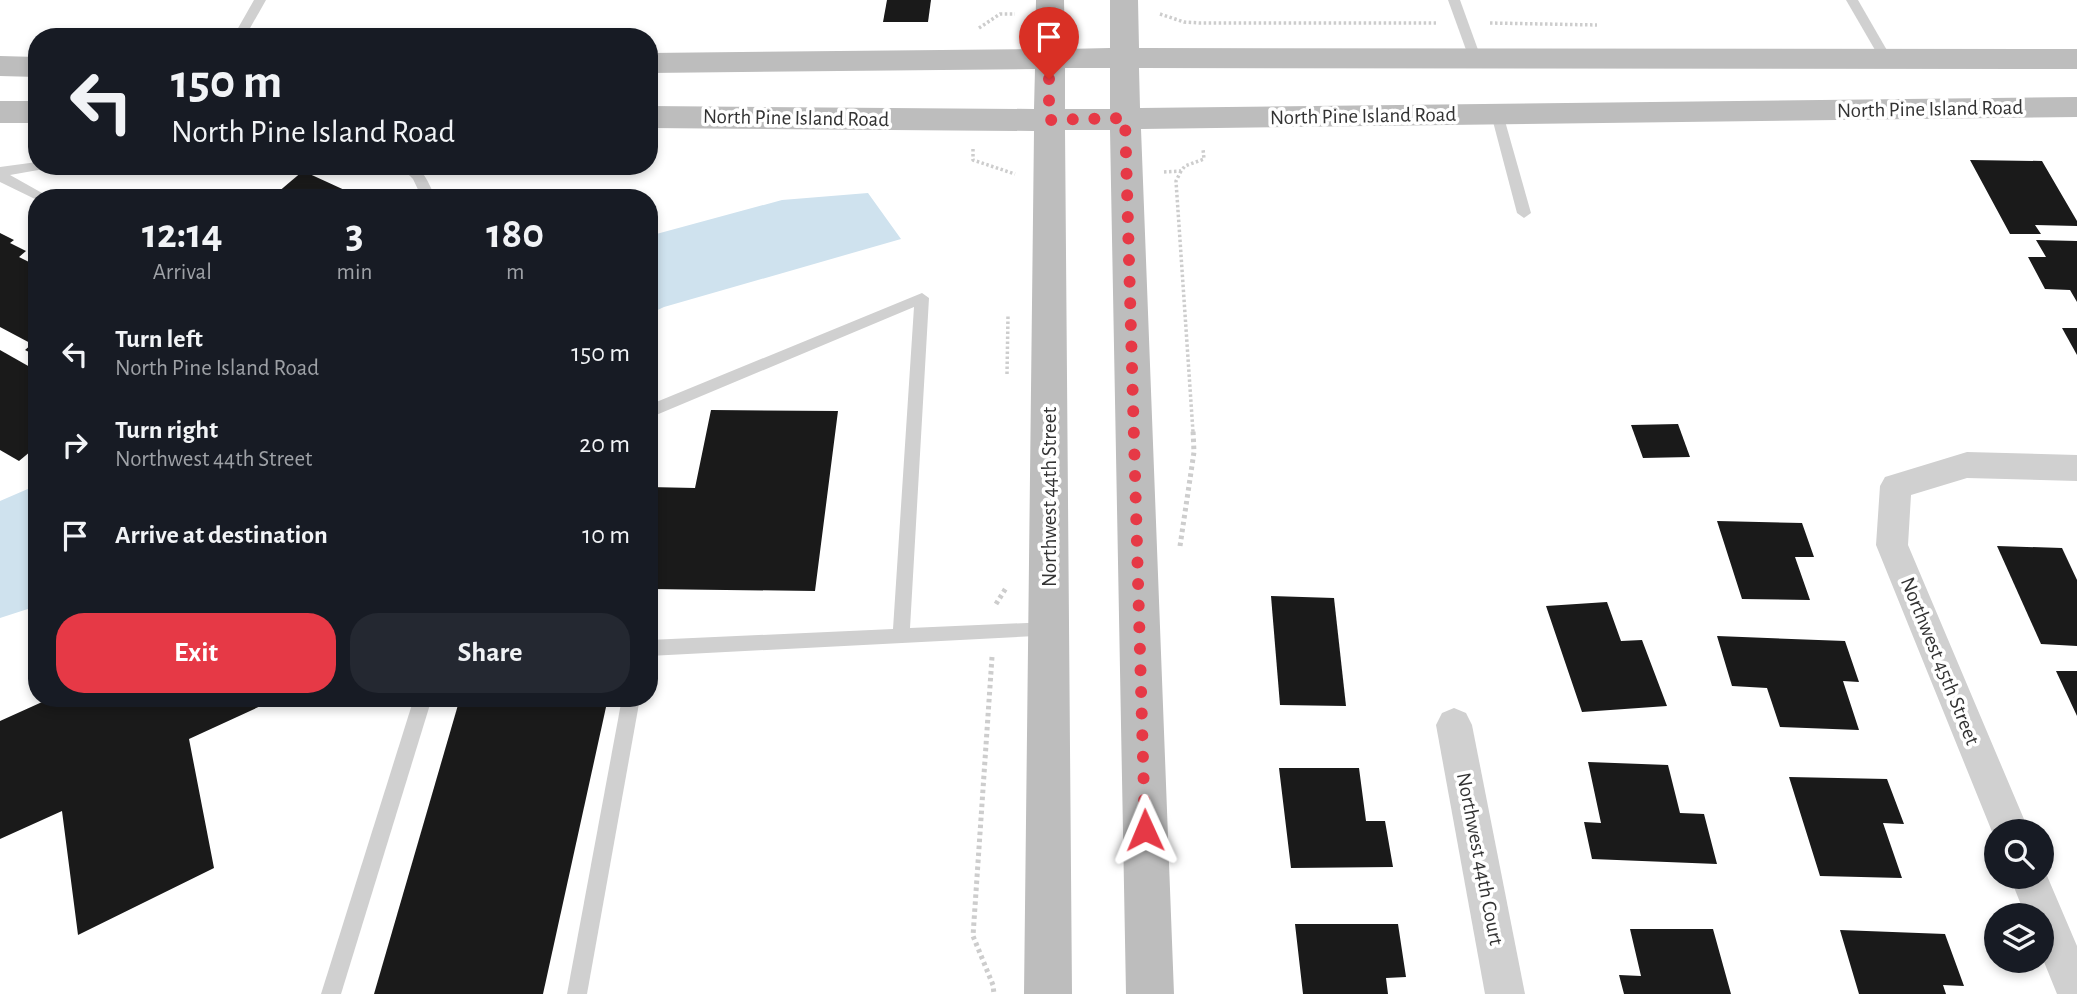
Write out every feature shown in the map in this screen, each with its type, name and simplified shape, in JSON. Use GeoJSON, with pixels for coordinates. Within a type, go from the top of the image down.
{"type":"FeatureCollection","features":[{"type":"Feature","properties":{"kind":"main road","name":"Northwest 44th Street"},"geometry":{"type":"LineString","coordinates":[[1048,994],[1050,0]]}},
{"type":"Feature","properties":{"kind":"main road"},"geometry":{"type":"LineString","coordinates":[[1124,0],[1150,994]]}},
{"type":"Feature","properties":{"kind":"main road"},"geometry":{"type":"LineString","coordinates":[[658,63],[1049,58],[2070,59]]}},
{"type":"Feature","properties":{"kind":"main road"},"geometry":{"type":"LineString","coordinates":[[1699,112],[1838,92],[2014,90],[2070,59]]}},
{"type":"Feature","properties":{"kind":"main road"},"geometry":{"type":"LineString","coordinates":[[0,66],[28,67]]}},
{"type":"Feature","properties":{"kind":"main road","name":"North Pine Island Road"},"geometry":{"type":"LineString","coordinates":[[658,117],[1049,120],[2077,107]]}},
{"type":"Feature","properties":{"kind":"main road"},"geometry":{"type":"LineString","coordinates":[[0,112],[28,112]]}},
{"type":"Feature","properties":{"kind":"street","name":"Northwest 45th Street"},"geometry":{"type":"LineString","coordinates":[[2005,819],[1892,545],[1896,486],[1967,465],[2077,468]]}},
{"type":"Feature","properties":{"kind":"street","name":"Northwest 44th Court"},"geometry":{"type":"LineString","coordinates":[[1454,725],[1505,994]]}},
{"type":"Feature","properties":{"kind":"street"},"geometry":{"type":"LineString","coordinates":[[2034,889],[2077,994]]}},
{"type":"Feature","properties":{"kind":"lane"},"geometry":{"type":"LineString","coordinates":[[244,28],[260,0]]}},
{"type":"Feature","properties":{"kind":"lane"},"geometry":{"type":"LineString","coordinates":[[1454,0],[1475,58]]}},
{"type":"Feature","properties":{"kind":"lane"},"geometry":{"type":"LineString","coordinates":[[1852,0],[1886,59]]}},
{"type":"Feature","properties":{"kind":"lane"},"geometry":{"type":"LineString","coordinates":[[1497,114],[1524,213]]}},
{"type":"Feature","properties":{"kind":"lane"},"geometry":{"type":"LineString","coordinates":[[0,174],[28,168]]}},
{"type":"Feature","properties":{"kind":"lane"},"geometry":{"type":"LineString","coordinates":[[0,174],[28,189]]}},
{"type":"Feature","properties":{"kind":"lane"},"geometry":{"type":"LineString","coordinates":[[658,408],[922,298],[901,637]]}},
{"type":"Feature","properties":{"kind":"lane"},"geometry":{"type":"LineString","coordinates":[[658,649],[1049,630]]}},
{"type":"Feature","properties":{"kind":"lane"},"geometry":{"type":"LineString","coordinates":[[331,994],[420,707]]}},
{"type":"Feature","properties":{"kind":"lane"},"geometry":{"type":"LineString","coordinates":[[577,994],[629,707]]}},
{"type":"Feature","properties":{"kind":"path"},"geometry":{"type":"LineString","coordinates":[[1180,548],[1194,452],[1176,181],[1181,171]]}},
{"type":"Feature","properties":{"kind":"path"},"geometry":{"type":"LineString","coordinates":[[1007,174],[1015,180]]}},
{"type":"Feature","properties":{"kind":"path"},"geometry":{"type":"LineString","coordinates":[[1007,376],[1008,314]]}},
{"type":"Feature","properties":{"kind":"path"},"geometry":{"type":"LineString","coordinates":[[994,994],[993,985],[973,936],[994,632],[993,606],[1004,594],[1010,577]]}},
{"type":"Feature","properties":{"kind":"water"},"geometry":{"type":"Polygon","coordinates":[[[868,193],[901,239],[658,310],[658,234],[782,200],[868,193]]]}},
{"type":"Feature","properties":{"kind":"water"},"geometry":{"type":"Polygon","coordinates":[[[28,489],[28,609],[0,618],[0,501],[28,489]]]}},
{"type":"Feature","properties":{"kind":"building"},"geometry":{"type":"Polygon","coordinates":[[[887,0],[931,0],[928,22],[883,22],[887,0]]]}},
{"type":"Feature","properties":{"kind":"building"},"geometry":{"type":"Polygon","coordinates":[[[1970,160],[2042,161],[2077,221],[2077,226],[2035,225],[2041,234],[2010,234],[1970,160]]]}},
{"type":"Feature","properties":{"kind":"building"},"geometry":{"type":"Polygon","coordinates":[[[298,175],[312,175],[342,189],[282,189],[298,175]]]}},
{"type":"Feature","properties":{"kind":"building"},"geometry":{"type":"Polygon","coordinates":[[[0,233],[14,240],[10,243],[26,251],[19,257],[28,262],[28,342],[0,327],[0,233]]]}},
{"type":"Feature","properties":{"kind":"building"},"geometry":{"type":"Polygon","coordinates":[[[2036,240],[2077,241],[2077,302],[2070,290],[2045,289],[2028,257],[2046,257],[2036,240]]]}},
{"type":"Feature","properties":{"kind":"building"},"geometry":{"type":"Polygon","coordinates":[[[2062,328],[2077,328],[2077,355],[2062,328]]]}},
{"type":"Feature","properties":{"kind":"building"},"geometry":{"type":"Polygon","coordinates":[[[0,350],[28,366],[28,454],[19,461],[0,450],[0,350]]]}},
{"type":"Feature","properties":{"kind":"building"},"geometry":{"type":"Polygon","coordinates":[[[711,410],[838,411],[815,591],[658,589],[658,487],[695,488],[711,410]]]}},
{"type":"Feature","properties":{"kind":"building"},"geometry":{"type":"Polygon","coordinates":[[[1678,424],[1690,457],[1643,458],[1631,425],[1678,424]]]}},
{"type":"Feature","properties":{"kind":"building"},"geometry":{"type":"Polygon","coordinates":[[[1717,521],[1802,523],[1814,557],[1795,557],[1810,600],[1742,599],[1717,521]]]}},
{"type":"Feature","properties":{"kind":"building"},"geometry":{"type":"Polygon","coordinates":[[[1997,546],[2062,548],[2077,580],[2077,646],[2041,644],[1997,546]]]}},
{"type":"Feature","properties":{"kind":"building"},"geometry":{"type":"Polygon","coordinates":[[[1271,596],[1334,598],[1346,706],[1280,705],[1271,596]]]}},
{"type":"Feature","properties":{"kind":"building"},"geometry":{"type":"Polygon","coordinates":[[[1607,602],[1621,641],[1642,640],[1667,706],[1582,712],[1546,606],[1607,602]]]}},
{"type":"Feature","properties":{"kind":"building"},"geometry":{"type":"Polygon","coordinates":[[[1717,636],[1845,641],[1859,682],[1843,681],[1859,730],[1780,727],[1767,688],[1732,686],[1717,636]]]}},
{"type":"Feature","properties":{"kind":"building"},"geometry":{"type":"Polygon","coordinates":[[[2056,671],[2077,671],[2077,716],[2056,671]]]}},
{"type":"Feature","properties":{"kind":"building"},"geometry":{"type":"Polygon","coordinates":[[[31,707],[258,707],[189,739],[214,868],[78,935],[62,811],[0,839],[0,721],[31,707]]]}},
{"type":"Feature","properties":{"kind":"building"},"geometry":{"type":"Polygon","coordinates":[[[457,707],[606,707],[543,994],[374,994],[457,707]]]}},
{"type":"Feature","properties":{"kind":"building"},"geometry":{"type":"Polygon","coordinates":[[[1588,762],[1668,765],[1680,813],[1704,814],[1717,864],[1592,859],[1584,822],[1601,823],[1588,762]]]}},
{"type":"Feature","properties":{"kind":"building"},"geometry":{"type":"Polygon","coordinates":[[[1279,768],[1359,768],[1366,821],[1385,821],[1393,867],[1291,868],[1279,768]]]}},
{"type":"Feature","properties":{"kind":"building"},"geometry":{"type":"Polygon","coordinates":[[[1789,777],[1887,779],[1904,824],[1883,823],[1902,878],[1820,876],[1789,777]]]}},
{"type":"Feature","properties":{"kind":"building"},"geometry":{"type":"Polygon","coordinates":[[[1295,924],[1398,924],[1406,977],[1386,978],[1388,994],[1303,994],[1295,924]]]}},
{"type":"Feature","properties":{"kind":"building"},"geometry":{"type":"Polygon","coordinates":[[[1630,929],[1713,929],[1731,994],[1624,994],[1619,975],[1641,976],[1630,929]]]}},
{"type":"Feature","properties":{"kind":"building"},"geometry":{"type":"Polygon","coordinates":[[[1840,930],[1945,934],[1964,986],[1943,985],[1946,994],[1859,994],[1840,930]]]}},
{"type":"Feature","properties":{"kind":"route"},"geometry":{"type":"LineString","coordinates":[[1049,79],[1049,120],[1125,118],[1145,830]]}}]}
